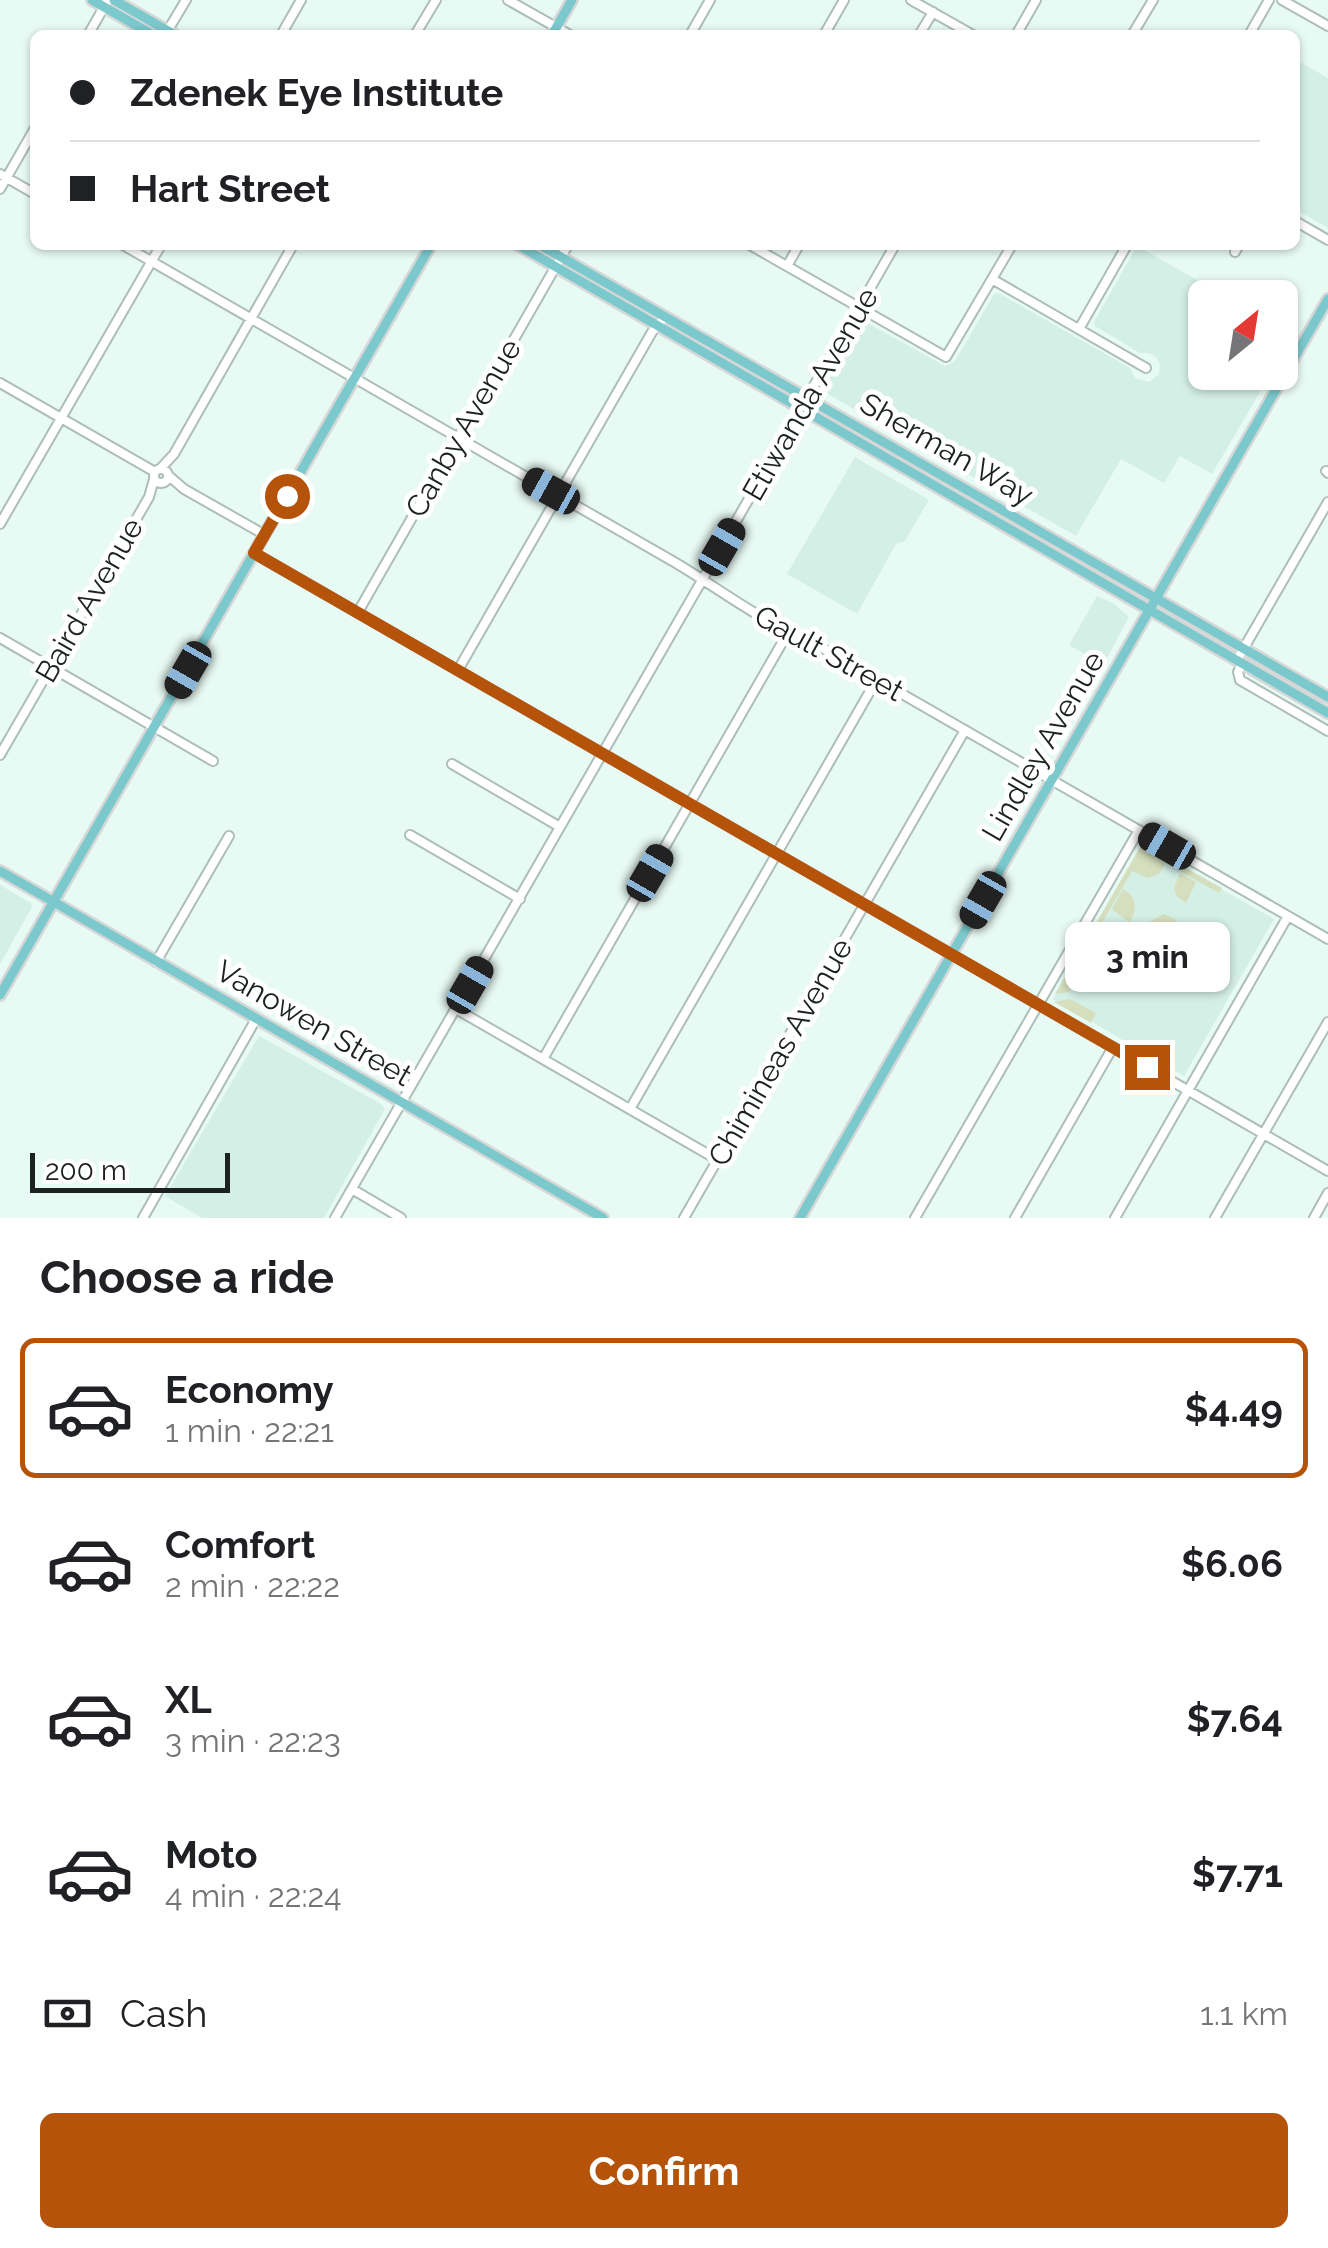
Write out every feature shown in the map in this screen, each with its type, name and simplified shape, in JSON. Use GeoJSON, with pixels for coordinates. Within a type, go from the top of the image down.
{"type":"FeatureCollection","features":[{"type":"Feature","properties":{"kind":"main road"},"geometry":{"type":"LineString","coordinates":[[92,0],[109,2],[162,30]]}},
{"type":"Feature","properties":{"kind":"main road"},"geometry":{"type":"LineString","coordinates":[[555,30],[572,0]]}},
{"type":"Feature","properties":{"kind":"main road"},"geometry":{"type":"LineString","coordinates":[[109,2],[147,30]]}},
{"type":"Feature","properties":{"kind":"main road"},"geometry":{"type":"LineString","coordinates":[[0,995],[429,250]]}},
{"type":"Feature","properties":{"kind":"main road","name":"Sherman Way"},"geometry":{"type":"LineString","coordinates":[[530,250],[559,262],[1244,649],[1327,706]]}},
{"type":"Feature","properties":{"kind":"main road","name":"Sherman Way"},"geometry":{"type":"LineString","coordinates":[[546,250],[559,262]]}},
{"type":"Feature","properties":{"kind":"main road","name":"Lindley Avenue"},"geometry":{"type":"LineString","coordinates":[[800,1218],[1328,300]]}},
{"type":"Feature","properties":{"kind":"main road","name":"Sherman Way"},"geometry":{"type":"LineString","coordinates":[[804,403],[1150,610],[1327,706]]}},
{"type":"Feature","properties":{"kind":"main road","name":"Vanowen Street"},"geometry":{"type":"LineString","coordinates":[[0,871],[603,1218]]}},
{"type":"Feature","properties":{"kind":"street"},"geometry":{"type":"LineString","coordinates":[[172,30],[186,0]]}},
{"type":"Feature","properties":{"kind":"street"},"geometry":{"type":"LineString","coordinates":[[284,30],[302,0]]}},
{"type":"Feature","properties":{"kind":"street"},"geometry":{"type":"LineString","coordinates":[[418,30],[436,0]]}},
{"type":"Feature","properties":{"kind":"street"},"geometry":{"type":"LineString","coordinates":[[508,0],[553,30]]}},
{"type":"Feature","properties":{"kind":"street"},"geometry":{"type":"LineString","coordinates":[[693,30],[710,0]]}},
{"type":"Feature","properties":{"kind":"street"},"geometry":{"type":"LineString","coordinates":[[827,30],[844,0]]}},
{"type":"Feature","properties":{"kind":"street"},"geometry":{"type":"LineString","coordinates":[[1019,30],[1036,0]]}},
{"type":"Feature","properties":{"kind":"street"},"geometry":{"type":"LineString","coordinates":[[1135,30],[1153,0]]}},
{"type":"Feature","properties":{"kind":"street"},"geometry":{"type":"LineString","coordinates":[[1252,30],[1269,0]]}},
{"type":"Feature","properties":{"kind":"street"},"geometry":{"type":"LineString","coordinates":[[1282,0],[1328,26]]}},
{"type":"Feature","properties":{"kind":"street"},"geometry":{"type":"LineString","coordinates":[[916,1],[964,30]]}},
{"type":"Feature","properties":{"kind":"street"},"geometry":{"type":"LineString","coordinates":[[91,30],[109,2]]}},
{"type":"Feature","properties":{"kind":"street"},"geometry":{"type":"LineString","coordinates":[[922,30],[932,12]]}},
{"type":"Feature","properties":{"kind":"street"},"geometry":{"type":"LineString","coordinates":[[0,189],[3,176],[30,136]]}},
{"type":"Feature","properties":{"kind":"street"},"geometry":{"type":"LineString","coordinates":[[3,176],[30,191]]}},
{"type":"Feature","properties":{"kind":"street"},"geometry":{"type":"LineString","coordinates":[[1300,223],[1328,240]]}},
{"type":"Feature","properties":{"kind":"street","name":"Gault Street"},"geometry":{"type":"LineString","coordinates":[[131,250],[755,613],[763,614],[1328,939]]}},
{"type":"Feature","properties":{"kind":"street"},"geometry":{"type":"LineString","coordinates":[[0,524],[158,250]]}},
{"type":"Feature","properties":{"kind":"street","name":"Baird Avenue"},"geometry":{"type":"LineString","coordinates":[[0,756],[291,250]]}},
{"type":"Feature","properties":{"kind":"street","name":"Canby Avenue"},"geometry":{"type":"LineString","coordinates":[[358,612],[565,250]]}},
{"type":"Feature","properties":{"kind":"street"},"geometry":{"type":"LineString","coordinates":[[759,250],[946,357],[1009,250]]}},
{"type":"Feature","properties":{"kind":"street"},"geometry":{"type":"LineString","coordinates":[[787,266],[796,250]]}},
{"type":"Feature","properties":{"kind":"street","name":"Etiwanda Avenue"},"geometry":{"type":"LineString","coordinates":[[335,1218],[893,250]]}},
{"type":"Feature","properties":{"kind":"street"},"geometry":{"type":"LineString","coordinates":[[1078,329],[1124,250]]}},
{"type":"Feature","properties":{"kind":"street"},"geometry":{"type":"LineString","coordinates":[[992,279],[1146,368]]}},
{"type":"Feature","properties":{"kind":"street"},"geometry":{"type":"LineString","coordinates":[[458,670],[661,321]]}},
{"type":"Feature","properties":{"kind":"street"},"geometry":{"type":"LineString","coordinates":[[0,383],[264,535]]}},
{"type":"Feature","properties":{"kind":"street"},"geometry":{"type":"LineString","coordinates":[[1240,662],[1328,502]]}},
{"type":"Feature","properties":{"kind":"street"},"geometry":{"type":"LineString","coordinates":[[254,553],[1328,1171]]}},
{"type":"Feature","properties":{"kind":"street"},"geometry":{"type":"LineString","coordinates":[[543,1059],[790,630]]}},
{"type":"Feature","properties":{"kind":"street"},"geometry":{"type":"LineString","coordinates":[[0,638],[213,762]]}},
{"type":"Feature","properties":{"kind":"street","name":"Sherman Way"},"geometry":{"type":"LineString","coordinates":[[1240,662],[1240,680],[1328,730]]}},
{"type":"Feature","properties":{"kind":"street"},"geometry":{"type":"LineString","coordinates":[[630,1109],[877,679]]}},
{"type":"Feature","properties":{"kind":"street","name":"Chimineas Avenue"},"geometry":{"type":"LineString","coordinates":[[684,1218],[965,730]]}},
{"type":"Feature","properties":{"kind":"street"},"geometry":{"type":"LineString","coordinates":[[452,764],[560,827]]}},
{"type":"Feature","properties":{"kind":"street"},"geometry":{"type":"LineString","coordinates":[[915,1218],[1139,830]]}},
{"type":"Feature","properties":{"kind":"street"},"geometry":{"type":"LineString","coordinates":[[156,962],[228,836]]}},
{"type":"Feature","properties":{"kind":"street"},"geometry":{"type":"LineString","coordinates":[[410,836],[520,899]]}},
{"type":"Feature","properties":{"kind":"street"},"geometry":{"type":"LineString","coordinates":[[1115,1218],[1288,916]]}},
{"type":"Feature","properties":{"kind":"street"},"geometry":{"type":"LineString","coordinates":[[456,1009],[718,1160]]}},
{"type":"Feature","properties":{"kind":"street"},"geometry":{"type":"LineString","coordinates":[[142,1218],[256,1019]]}},
{"type":"Feature","properties":{"kind":"street"},"geometry":{"type":"LineString","coordinates":[[1214,1218],[1328,1022]]}},
{"type":"Feature","properties":{"kind":"street"},"geometry":{"type":"LineString","coordinates":[[1015,1218],[1114,1047]]}},
{"type":"Feature","properties":{"kind":"street"},"geometry":{"type":"LineString","coordinates":[[352,1189],[401,1218]]}},
{"type":"Feature","properties":{"kind":"street"},"geometry":{"type":"LineString","coordinates":[[1314,1218],[1328,1194]]}},
{"type":"Feature","properties":{"kind":"shaded area"},"geometry":{"type":"Polygon","coordinates":[[[1300,62],[1328,78],[1328,228],[1300,212],[1300,62]]]}},
{"type":"Feature","properties":{"kind":"shaded area"},"geometry":{"type":"Polygon","coordinates":[[[1135,250],[1144,250],[1197,280],[1188,280],[1188,390],[1261,390],[1212,474],[1180,456],[1164,483],[1121,459],[1076,536],[826,393],[824,388],[861,323],[866,322],[945,366],[955,361],[994,294],[999,293],[1130,368],[1135,378],[1149,382],[1159,374],[1156,357],[1140,353],[1095,326],[1135,250]]]}},
{"type":"Feature","properties":{"kind":"shaded area"},"geometry":{"type":"Polygon","coordinates":[[[855,457],[929,500],[905,541],[896,544],[857,614],[787,574],[855,457]]]}},
{"type":"Feature","properties":{"kind":"shaded area"},"geometry":{"type":"Polygon","coordinates":[[[1097,596],[1129,617],[1103,665],[1069,645],[1097,596]]]}},
{"type":"Feature","properties":{"kind":"shaded area"},"geometry":{"type":"Polygon","coordinates":[[[1142,844],[1274,919],[1184,1076],[1053,999],[1142,844]]]}},
{"type":"Feature","properties":{"kind":"shaded area"},"geometry":{"type":"Polygon","coordinates":[[[0,885],[32,907],[0,964],[0,885]]]}},
{"type":"Feature","properties":{"kind":"shaded area"},"geometry":{"type":"Polygon","coordinates":[[[259,1036],[385,1109],[324,1218],[202,1218],[165,1196],[259,1036]]]}},
{"type":"Feature","properties":{"kind":"green space"},"geometry":{"type":"Polygon","coordinates":[[[1142,844],[1222,888],[1219,893],[1153,856],[1165,864],[1159,874],[1148,878],[1132,871],[1091,942],[1093,950],[1089,957],[1101,964],[1092,978],[1080,971],[1069,992],[1055,994],[1142,844]]]}},
{"type":"Feature","properties":{"kind":"green space"},"geometry":{"type":"Polygon","coordinates":[[[1180,873],[1196,882],[1186,903],[1174,888],[1180,873]]]}},
{"type":"Feature","properties":{"kind":"green space"},"geometry":{"type":"Polygon","coordinates":[[[1123,889],[1135,904],[1130,923],[1112,909],[1123,889]]]}},
{"type":"Feature","properties":{"kind":"green space"},"geometry":{"type":"Polygon","coordinates":[[[1164,914],[1177,920],[1163,940],[1145,930],[1149,922],[1164,914]]]}},
{"type":"Feature","properties":{"kind":"green space"},"geometry":{"type":"Polygon","coordinates":[[[1070,999],[1096,1013],[1091,1023],[1054,1002],[1070,999]]]}},
{"type":"Feature","properties":{"kind":"route"},"geometry":{"type":"LineString","coordinates":[[287,496],[254,553],[1147,1067]]}}]}
